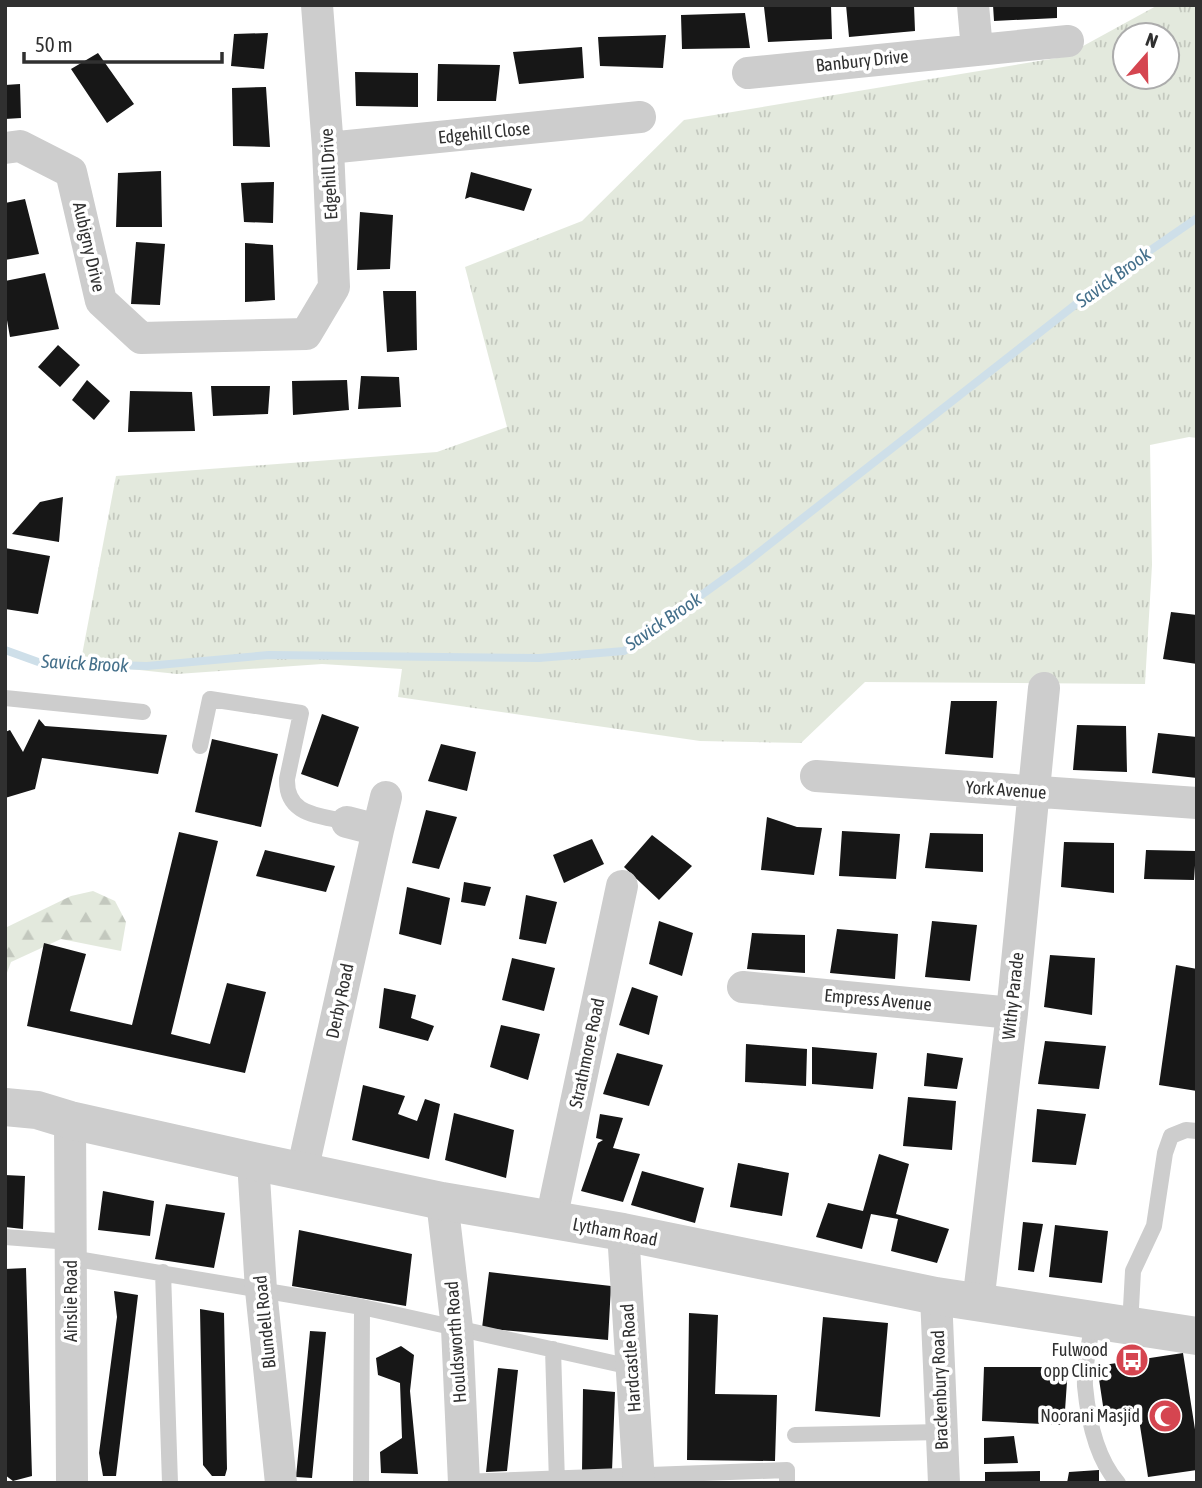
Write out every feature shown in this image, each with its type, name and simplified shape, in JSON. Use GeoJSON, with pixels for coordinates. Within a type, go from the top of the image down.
{"type":"FeatureCollection","features":[{"type":"Feature","properties":{"kind":"street","name":"Edgehill Drive"},"geometry":{"type":"LineString","coordinates":[[306,334],[334,287],[328,148],[317,5]]}},
{"type":"Feature","properties":{"kind":"street"},"geometry":{"type":"LineString","coordinates":[[973,5],[977,50]]}},
{"type":"Feature","properties":{"kind":"street","name":"Banbury Drive"},"geometry":{"type":"LineString","coordinates":[[748,73],[1068,41]]}},
{"type":"Feature","properties":{"kind":"street","name":"Edgehill Close"},"geometry":{"type":"LineString","coordinates":[[328,148],[640,117]]}},
{"type":"Feature","properties":{"kind":"street","name":"Aubigny Drive"},"geometry":{"type":"LineString","coordinates":[[5,148],[20,146],[71,173],[101,301],[141,338],[306,334]]}},
{"type":"Feature","properties":{"kind":"street","name":"Withy Parade"},"geometry":{"type":"LineString","coordinates":[[978,1303],[1012,1013],[1044,688]]}},
{"type":"Feature","properties":{"kind":"street","name":"York Avenue"},"geometry":{"type":"LineString","coordinates":[[816,776],[1197,803]]}},
{"type":"Feature","properties":{"kind":"street","name":"Derby Road"},"geometry":{"type":"LineString","coordinates":[[302,1172],[386,797]]}},
{"type":"Feature","properties":{"kind":"street"},"geometry":{"type":"LineString","coordinates":[[347,822],[378,830]]}},
{"type":"Feature","properties":{"kind":"street","name":"Strathmore Road"},"geometry":{"type":"LineString","coordinates":[[551,1220],[622,886]]}},
{"type":"Feature","properties":{"kind":"street","name":"Empress Avenue"},"geometry":{"type":"LineString","coordinates":[[743,987],[1012,1013]]}},
{"type":"Feature","properties":{"kind":"street","name":"Lytham Road"},"geometry":{"type":"LineString","coordinates":[[5,1087],[37,1112],[302,1172],[442,1201],[623,1232],[936,1296],[1197,1336]]}},
{"type":"Feature","properties":{"kind":"street","name":"Ainslie Road"},"geometry":{"type":"LineString","coordinates":[[37,1112],[71,1250],[72,1483]]}},
{"type":"Feature","properties":{"kind":"street","name":"Blundell Road"},"geometry":{"type":"LineString","coordinates":[[253,1161],[261,1290],[281,1483]]}},
{"type":"Feature","properties":{"kind":"street","name":"Houldsworth Road"},"geometry":{"type":"LineString","coordinates":[[442,1201],[457,1328],[464,1483]]}},
{"type":"Feature","properties":{"kind":"street","name":"Hardcastle Road"},"geometry":{"type":"LineString","coordinates":[[623,1232],[639,1479]]}},
{"type":"Feature","properties":{"kind":"street","name":"Brackenbury Road"},"geometry":{"type":"LineString","coordinates":[[936,1296],[944,1483]]}},
{"type":"Feature","properties":{"kind":"lane"},"geometry":{"type":"LineString","coordinates":[[5,698],[143,712]]}},
{"type":"Feature","properties":{"kind":"lane"},"geometry":{"type":"LineString","coordinates":[[200,746],[209,699],[301,713],[287,779],[286,790],[290,801],[307,812],[347,822]]}},
{"type":"Feature","properties":{"kind":"lane"},"geometry":{"type":"LineString","coordinates":[[1130,1326],[1133,1271],[1154,1226],[1165,1153],[1171,1136],[1186,1130],[1197,1131]]}},
{"type":"Feature","properties":{"kind":"lane"},"geometry":{"type":"LineString","coordinates":[[5,1237],[163,1272],[362,1307],[631,1367]]}},
{"type":"Feature","properties":{"kind":"lane"},"geometry":{"type":"LineString","coordinates":[[163,1272],[170,1483]]}},
{"type":"Feature","properties":{"kind":"lane"},"geometry":{"type":"LineString","coordinates":[[361,1483],[362,1307]]}},
{"type":"Feature","properties":{"kind":"lane"},"geometry":{"type":"LineString","coordinates":[[1093,1321],[1085,1384],[1096,1444],[1118,1483]]}},
{"type":"Feature","properties":{"kind":"lane"},"geometry":{"type":"LineString","coordinates":[[553,1349],[557,1481]]}},
{"type":"Feature","properties":{"kind":"lane"},"geometry":{"type":"LineString","coordinates":[[795,1436],[942,1432]]}},
{"type":"Feature","properties":{"kind":"lane"},"geometry":{"type":"LineString","coordinates":[[451,1483],[639,1479],[787,1470],[787,1483]]}},
{"type":"Feature","properties":{"kind":"green space"},"geometry":{"type":"Polygon","coordinates":[[[1158,5],[1197,5],[1197,438],[1189,437],[1150,445],[1152,565],[1145,684],[865,682],[801,743],[700,741],[398,697],[402,669],[322,664],[177,674],[83,664],[82,655],[116,476],[437,452],[507,427],[465,267],[582,221],[684,120],[1063,57],[1111,31],[1111,91],[1181,91],[1181,21],[1129,21],[1158,5]]]}},
{"type":"Feature","properties":{"kind":"green space"},"geometry":{"type":"Polygon","coordinates":[[[93,891],[115,901],[126,922],[121,951],[61,939],[11,962],[5,978],[5,928],[71,896],[93,891]]]}},
{"type":"Feature","properties":{"kind":"building"},"geometry":{"type":"Polygon","coordinates":[[[831,5],[832,39],[768,42],[764,7],[831,5]]]}},
{"type":"Feature","properties":{"kind":"building"},"geometry":{"type":"Polygon","coordinates":[[[846,5],[914,5],[915,31],[849,37],[846,5]]]}},
{"type":"Feature","properties":{"kind":"building"},"geometry":{"type":"Polygon","coordinates":[[[993,5],[1057,5],[1057,18],[994,21],[993,5]]]}},
{"type":"Feature","properties":{"kind":"building"},"geometry":{"type":"Polygon","coordinates":[[[745,13],[750,48],[682,49],[681,15],[745,13]]]}},
{"type":"Feature","properties":{"kind":"building"},"geometry":{"type":"Polygon","coordinates":[[[268,33],[264,69],[231,66],[234,34],[268,33]]]}},
{"type":"Feature","properties":{"kind":"building"},"geometry":{"type":"Polygon","coordinates":[[[666,35],[663,68],[600,66],[598,37],[666,35]]]}},
{"type":"Feature","properties":{"kind":"building"},"geometry":{"type":"Polygon","coordinates":[[[582,47],[584,78],[519,84],[513,52],[582,47]]]}},
{"type":"Feature","properties":{"kind":"building"},"geometry":{"type":"Polygon","coordinates":[[[98,53],[134,104],[107,123],[71,69],[98,53]]]}},
{"type":"Feature","properties":{"kind":"building"},"geometry":{"type":"Polygon","coordinates":[[[438,64],[500,65],[496,101],[437,101],[438,64]]]}},
{"type":"Feature","properties":{"kind":"building"},"geometry":{"type":"Polygon","coordinates":[[[355,72],[418,73],[418,107],[356,106],[355,72]]]}},
{"type":"Feature","properties":{"kind":"building"},"geometry":{"type":"Polygon","coordinates":[[[20,84],[21,118],[5,119],[5,85],[20,84]]]}},
{"type":"Feature","properties":{"kind":"building"},"geometry":{"type":"Polygon","coordinates":[[[266,87],[270,147],[233,146],[232,88],[266,87]]]}},
{"type":"Feature","properties":{"kind":"building"},"geometry":{"type":"Polygon","coordinates":[[[161,171],[162,227],[116,227],[118,173],[161,171]]]}},
{"type":"Feature","properties":{"kind":"building"},"geometry":{"type":"Polygon","coordinates":[[[471,172],[532,189],[524,211],[470,197],[465,199],[471,172]]]}},
{"type":"Feature","properties":{"kind":"building"},"geometry":{"type":"Polygon","coordinates":[[[274,182],[273,223],[244,222],[241,183],[274,182]]]}},
{"type":"Feature","properties":{"kind":"building"},"geometry":{"type":"Polygon","coordinates":[[[25,199],[39,254],[5,260],[5,203],[25,199]]]}},
{"type":"Feature","properties":{"kind":"building"},"geometry":{"type":"Polygon","coordinates":[[[360,212],[393,215],[390,269],[357,270],[360,212]]]}},
{"type":"Feature","properties":{"kind":"building"},"geometry":{"type":"Polygon","coordinates":[[[136,242],[165,244],[160,305],[131,304],[136,242]]]}},
{"type":"Feature","properties":{"kind":"building"},"geometry":{"type":"Polygon","coordinates":[[[245,243],[273,245],[275,300],[245,302],[245,243]]]}},
{"type":"Feature","properties":{"kind":"building"},"geometry":{"type":"Polygon","coordinates":[[[45,273],[59,329],[10,337],[5,309],[5,281],[45,273]]]}},
{"type":"Feature","properties":{"kind":"building"},"geometry":{"type":"Polygon","coordinates":[[[383,291],[416,291],[417,350],[387,352],[383,291]]]}},
{"type":"Feature","properties":{"kind":"building"},"geometry":{"type":"Polygon","coordinates":[[[58,345],[80,365],[60,387],[38,367],[58,345]]]}},
{"type":"Feature","properties":{"kind":"building"},"geometry":{"type":"Polygon","coordinates":[[[361,376],[399,377],[401,407],[358,409],[361,376]]]}},
{"type":"Feature","properties":{"kind":"building"},"geometry":{"type":"Polygon","coordinates":[[[87,380],[110,401],[94,420],[72,400],[87,380]]]}},
{"type":"Feature","properties":{"kind":"building"},"geometry":{"type":"Polygon","coordinates":[[[347,380],[349,410],[293,415],[292,381],[347,380]]]}},
{"type":"Feature","properties":{"kind":"building"},"geometry":{"type":"Polygon","coordinates":[[[211,386],[270,386],[268,414],[213,416],[211,386]]]}},
{"type":"Feature","properties":{"kind":"building"},"geometry":{"type":"Polygon","coordinates":[[[130,391],[192,392],[195,431],[128,432],[130,391]]]}},
{"type":"Feature","properties":{"kind":"building"},"geometry":{"type":"Polygon","coordinates":[[[63,497],[59,542],[12,534],[40,502],[63,497]]]}},
{"type":"Feature","properties":{"kind":"building"},"geometry":{"type":"Polygon","coordinates":[[[5,548],[50,556],[38,614],[5,609],[5,548]]]}},
{"type":"Feature","properties":{"kind":"building"},"geometry":{"type":"Polygon","coordinates":[[[1171,612],[1197,615],[1197,664],[1163,659],[1171,612]]]}},
{"type":"Feature","properties":{"kind":"building"},"geometry":{"type":"Polygon","coordinates":[[[951,701],[997,701],[993,758],[945,754],[951,701]]]}},
{"type":"Feature","properties":{"kind":"building"},"geometry":{"type":"Polygon","coordinates":[[[322,714],[359,727],[338,787],[301,774],[322,714]]]}},
{"type":"Feature","properties":{"kind":"building"},"geometry":{"type":"Polygon","coordinates":[[[39,719],[45,726],[167,735],[158,774],[42,758],[35,789],[5,798],[5,732],[10,730],[23,752],[39,719]]]}},
{"type":"Feature","properties":{"kind":"building"},"geometry":{"type":"Polygon","coordinates":[[[1077,725],[1126,726],[1127,772],[1073,770],[1077,725]]]}},
{"type":"Feature","properties":{"kind":"building"},"geometry":{"type":"Polygon","coordinates":[[[1158,733],[1197,737],[1197,778],[1152,773],[1158,733]]]}},
{"type":"Feature","properties":{"kind":"building"},"geometry":{"type":"Polygon","coordinates":[[[212,739],[278,754],[261,827],[195,812],[212,739]]]}},
{"type":"Feature","properties":{"kind":"building"},"geometry":{"type":"Polygon","coordinates":[[[441,744],[476,752],[467,791],[428,781],[441,744]]]}},
{"type":"Feature","properties":{"kind":"building"},"geometry":{"type":"Polygon","coordinates":[[[426,810],[457,817],[439,869],[412,863],[426,810]]]}},
{"type":"Feature","properties":{"kind":"building"},"geometry":{"type":"Polygon","coordinates":[[[767,817],[797,827],[822,828],[814,875],[761,870],[767,817]]]}},
{"type":"Feature","properties":{"kind":"building"},"geometry":{"type":"Polygon","coordinates":[[[842,831],[900,834],[896,879],[839,876],[842,831]]]}},
{"type":"Feature","properties":{"kind":"building"},"geometry":{"type":"Polygon","coordinates":[[[179,832],[218,841],[171,1034],[210,1044],[227,983],[266,992],[245,1073],[27,1026],[44,943],[86,954],[70,1011],[132,1025],[179,832]]]}},
{"type":"Feature","properties":{"kind":"building"},"geometry":{"type":"Polygon","coordinates":[[[930,833],[983,834],[983,872],[925,868],[930,833]]]}},
{"type":"Feature","properties":{"kind":"building"},"geometry":{"type":"Polygon","coordinates":[[[652,835],[692,866],[659,900],[624,867],[652,835]]]}},
{"type":"Feature","properties":{"kind":"building"},"geometry":{"type":"Polygon","coordinates":[[[592,839],[604,864],[564,883],[553,855],[592,839]]]}},
{"type":"Feature","properties":{"kind":"building"},"geometry":{"type":"Polygon","coordinates":[[[1064,842],[1114,843],[1114,893],[1061,887],[1064,842]]]}},
{"type":"Feature","properties":{"kind":"building"},"geometry":{"type":"Polygon","coordinates":[[[265,850],[335,866],[326,892],[256,876],[265,850]]]}},
{"type":"Feature","properties":{"kind":"building"},"geometry":{"type":"Polygon","coordinates":[[[1146,850],[1196,851],[1194,880],[1144,879],[1146,850]]]}},
{"type":"Feature","properties":{"kind":"building"},"geometry":{"type":"Polygon","coordinates":[[[464,882],[491,887],[485,906],[461,902],[464,882]]]}},
{"type":"Feature","properties":{"kind":"building"},"geometry":{"type":"Polygon","coordinates":[[[407,887],[450,898],[441,945],[399,934],[407,887]]]}},
{"type":"Feature","properties":{"kind":"building"},"geometry":{"type":"Polygon","coordinates":[[[526,895],[557,902],[546,944],[519,939],[526,895]]]}},
{"type":"Feature","properties":{"kind":"building"},"geometry":{"type":"Polygon","coordinates":[[[659,921],[693,933],[682,976],[649,964],[659,921]]]}},
{"type":"Feature","properties":{"kind":"building"},"geometry":{"type":"Polygon","coordinates":[[[932,921],[977,925],[970,981],[925,977],[932,921]]]}},
{"type":"Feature","properties":{"kind":"building"},"geometry":{"type":"Polygon","coordinates":[[[837,929],[898,934],[895,979],[830,973],[837,929]]]}},
{"type":"Feature","properties":{"kind":"building"},"geometry":{"type":"Polygon","coordinates":[[[752,933],[805,935],[805,973],[747,969],[752,933]]]}},
{"type":"Feature","properties":{"kind":"building"},"geometry":{"type":"Polygon","coordinates":[[[1050,955],[1095,958],[1092,1015],[1044,1007],[1050,955]]]}},
{"type":"Feature","properties":{"kind":"building"},"geometry":{"type":"Polygon","coordinates":[[[512,958],[555,968],[544,1011],[502,1000],[512,958]]]}},
{"type":"Feature","properties":{"kind":"building"},"geometry":{"type":"Polygon","coordinates":[[[1176,965],[1197,969],[1197,1091],[1159,1085],[1176,965]]]}},
{"type":"Feature","properties":{"kind":"building"},"geometry":{"type":"Polygon","coordinates":[[[632,987],[658,996],[649,1035],[619,1025],[632,987]]]}},
{"type":"Feature","properties":{"kind":"building"},"geometry":{"type":"Polygon","coordinates":[[[384,988],[416,995],[411,1018],[434,1026],[428,1041],[379,1028],[384,988]]]}},
{"type":"Feature","properties":{"kind":"building"},"geometry":{"type":"Polygon","coordinates":[[[501,1025],[540,1034],[528,1080],[490,1067],[501,1025]]]}},
{"type":"Feature","properties":{"kind":"building"},"geometry":{"type":"Polygon","coordinates":[[[1045,1041],[1106,1046],[1099,1089],[1038,1084],[1045,1041]]]}},
{"type":"Feature","properties":{"kind":"building"},"geometry":{"type":"Polygon","coordinates":[[[746,1044],[807,1049],[806,1086],[745,1082],[746,1044]]]}},
{"type":"Feature","properties":{"kind":"building"},"geometry":{"type":"Polygon","coordinates":[[[812,1047],[877,1053],[873,1089],[812,1084],[812,1047]]]}},
{"type":"Feature","properties":{"kind":"building"},"geometry":{"type":"Polygon","coordinates":[[[617,1053],[663,1065],[649,1106],[603,1094],[617,1053]]]}},
{"type":"Feature","properties":{"kind":"building"},"geometry":{"type":"Polygon","coordinates":[[[927,1053],[963,1058],[957,1089],[924,1086],[927,1053]]]}},
{"type":"Feature","properties":{"kind":"building"},"geometry":{"type":"Polygon","coordinates":[[[363,1085],[405,1096],[398,1114],[417,1121],[425,1099],[440,1104],[429,1159],[352,1140],[363,1085]]]}},
{"type":"Feature","properties":{"kind":"building"},"geometry":{"type":"Polygon","coordinates":[[[908,1097],[956,1101],[952,1150],[903,1146],[908,1097]]]}},
{"type":"Feature","properties":{"kind":"building"},"geometry":{"type":"Polygon","coordinates":[[[1037,1109],[1086,1114],[1076,1165],[1032,1162],[1037,1109]]]}},
{"type":"Feature","properties":{"kind":"building"},"geometry":{"type":"Polygon","coordinates":[[[454,1113],[514,1130],[506,1178],[445,1160],[454,1113]]]}},
{"type":"Feature","properties":{"kind":"building"},"geometry":{"type":"Polygon","coordinates":[[[600,1114],[623,1118],[613,1148],[640,1154],[623,1202],[581,1191],[598,1143],[603,1140],[596,1138],[600,1114]]]}},
{"type":"Feature","properties":{"kind":"building"},"geometry":{"type":"Polygon","coordinates":[[[879,1154],[909,1164],[896,1214],[949,1229],[937,1263],[891,1251],[898,1219],[871,1214],[862,1249],[816,1237],[828,1203],[863,1211],[879,1154]]]}},
{"type":"Feature","properties":{"kind":"building"},"geometry":{"type":"Polygon","coordinates":[[[738,1163],[789,1173],[782,1216],[730,1207],[738,1163]]]}},
{"type":"Feature","properties":{"kind":"building"},"geometry":{"type":"Polygon","coordinates":[[[642,1171],[704,1188],[695,1223],[631,1205],[642,1171]]]}},
{"type":"Feature","properties":{"kind":"building"},"geometry":{"type":"Polygon","coordinates":[[[5,1175],[25,1176],[23,1229],[5,1227],[5,1175]]]}},
{"type":"Feature","properties":{"kind":"building"},"geometry":{"type":"Polygon","coordinates":[[[103,1191],[154,1201],[150,1236],[98,1230],[103,1191]]]}},
{"type":"Feature","properties":{"kind":"building"},"geometry":{"type":"Polygon","coordinates":[[[166,1204],[225,1213],[214,1268],[155,1259],[166,1204]]]}},
{"type":"Feature","properties":{"kind":"building"},"geometry":{"type":"Polygon","coordinates":[[[1023,1222],[1043,1224],[1034,1272],[1018,1270],[1023,1222]]]}},
{"type":"Feature","properties":{"kind":"building"},"geometry":{"type":"Polygon","coordinates":[[[1055,1225],[1108,1231],[1102,1283],[1049,1277],[1055,1225]]]}},
{"type":"Feature","properties":{"kind":"building"},"geometry":{"type":"Polygon","coordinates":[[[299,1230],[412,1254],[406,1306],[292,1286],[299,1230]]]}},
{"type":"Feature","properties":{"kind":"building"},"geometry":{"type":"Polygon","coordinates":[[[26,1268],[32,1476],[13,1481],[5,1475],[5,1269],[26,1268]]]}},
{"type":"Feature","properties":{"kind":"building"},"geometry":{"type":"Polygon","coordinates":[[[489,1272],[611,1286],[608,1340],[482,1328],[489,1272]]]}},
{"type":"Feature","properties":{"kind":"building"},"geometry":{"type":"Polygon","coordinates":[[[114,1291],[138,1295],[116,1476],[103,1476],[99,1453],[117,1317],[114,1291]]]}},
{"type":"Feature","properties":{"kind":"building"},"geometry":{"type":"Polygon","coordinates":[[[200,1309],[224,1313],[225,1476],[212,1476],[203,1465],[200,1309]]]}},
{"type":"Feature","properties":{"kind":"building"},"geometry":{"type":"Polygon","coordinates":[[[689,1313],[718,1315],[715,1394],[777,1395],[775,1461],[687,1460],[689,1313]]]}},
{"type":"Feature","properties":{"kind":"building"},"geometry":{"type":"Polygon","coordinates":[[[823,1317],[888,1323],[880,1417],[815,1411],[823,1317]]]}},
{"type":"Feature","properties":{"kind":"building"},"geometry":{"type":"Polygon","coordinates":[[[310,1331],[326,1332],[312,1478],[296,1477],[310,1331]]]}},
{"type":"Feature","properties":{"kind":"building"},"geometry":{"type":"Polygon","coordinates":[[[401,1346],[414,1355],[410,1391],[418,1474],[381,1473],[380,1452],[402,1438],[400,1383],[378,1375],[376,1358],[401,1346]]]}},
{"type":"Feature","properties":{"kind":"building","name":"Noorani Masjid"},"geometry":{"type":"Polygon","coordinates":[[[1183,1353],[1197,1442],[1197,1470],[1148,1477],[1138,1413],[1105,1419],[1097,1366],[1183,1353]]]}},
{"type":"Feature","properties":{"kind":"building"},"geometry":{"type":"Polygon","coordinates":[[[984,1367],[1068,1367],[1064,1425],[982,1421],[984,1367]]]}},
{"type":"Feature","properties":{"kind":"building"},"geometry":{"type":"Polygon","coordinates":[[[498,1368],[518,1370],[507,1471],[486,1472],[498,1368]]]}},
{"type":"Feature","properties":{"kind":"building"},"geometry":{"type":"Polygon","coordinates":[[[583,1389],[615,1392],[612,1471],[582,1473],[583,1389]]]}},
{"type":"Feature","properties":{"kind":"building"},"geometry":{"type":"Polygon","coordinates":[[[1014,1436],[1018,1463],[984,1464],[984,1438],[1014,1436]]]}},
{"type":"Feature","properties":{"kind":"building"},"geometry":{"type":"Polygon","coordinates":[[[1099,1470],[1099,1483],[1067,1483],[1069,1472],[1099,1470]]]}},
{"type":"Feature","properties":{"kind":"building"},"geometry":{"type":"Polygon","coordinates":[[[1040,1471],[1040,1483],[985,1483],[985,1472],[1040,1471]]]}},
{"type":"Feature","properties":{"kind":"waterway","name":"Savick Brook"},"geometry":{"type":"LineString","coordinates":[[5,650],[41,663],[147,666],[269,655],[539,658],[624,651],[743,565],[1103,283],[1197,218]]}},
{"type":"Feature","properties":{"kind":"place","name":"Fulwood opp Clinic"},"geometry":{"type":"Point","coordinates":[1132,1360]}},
{"type":"Feature","properties":{"kind":"place","name":"Noorani Masjid"},"geometry":{"type":"Point","coordinates":[1165,1416]}}]}
